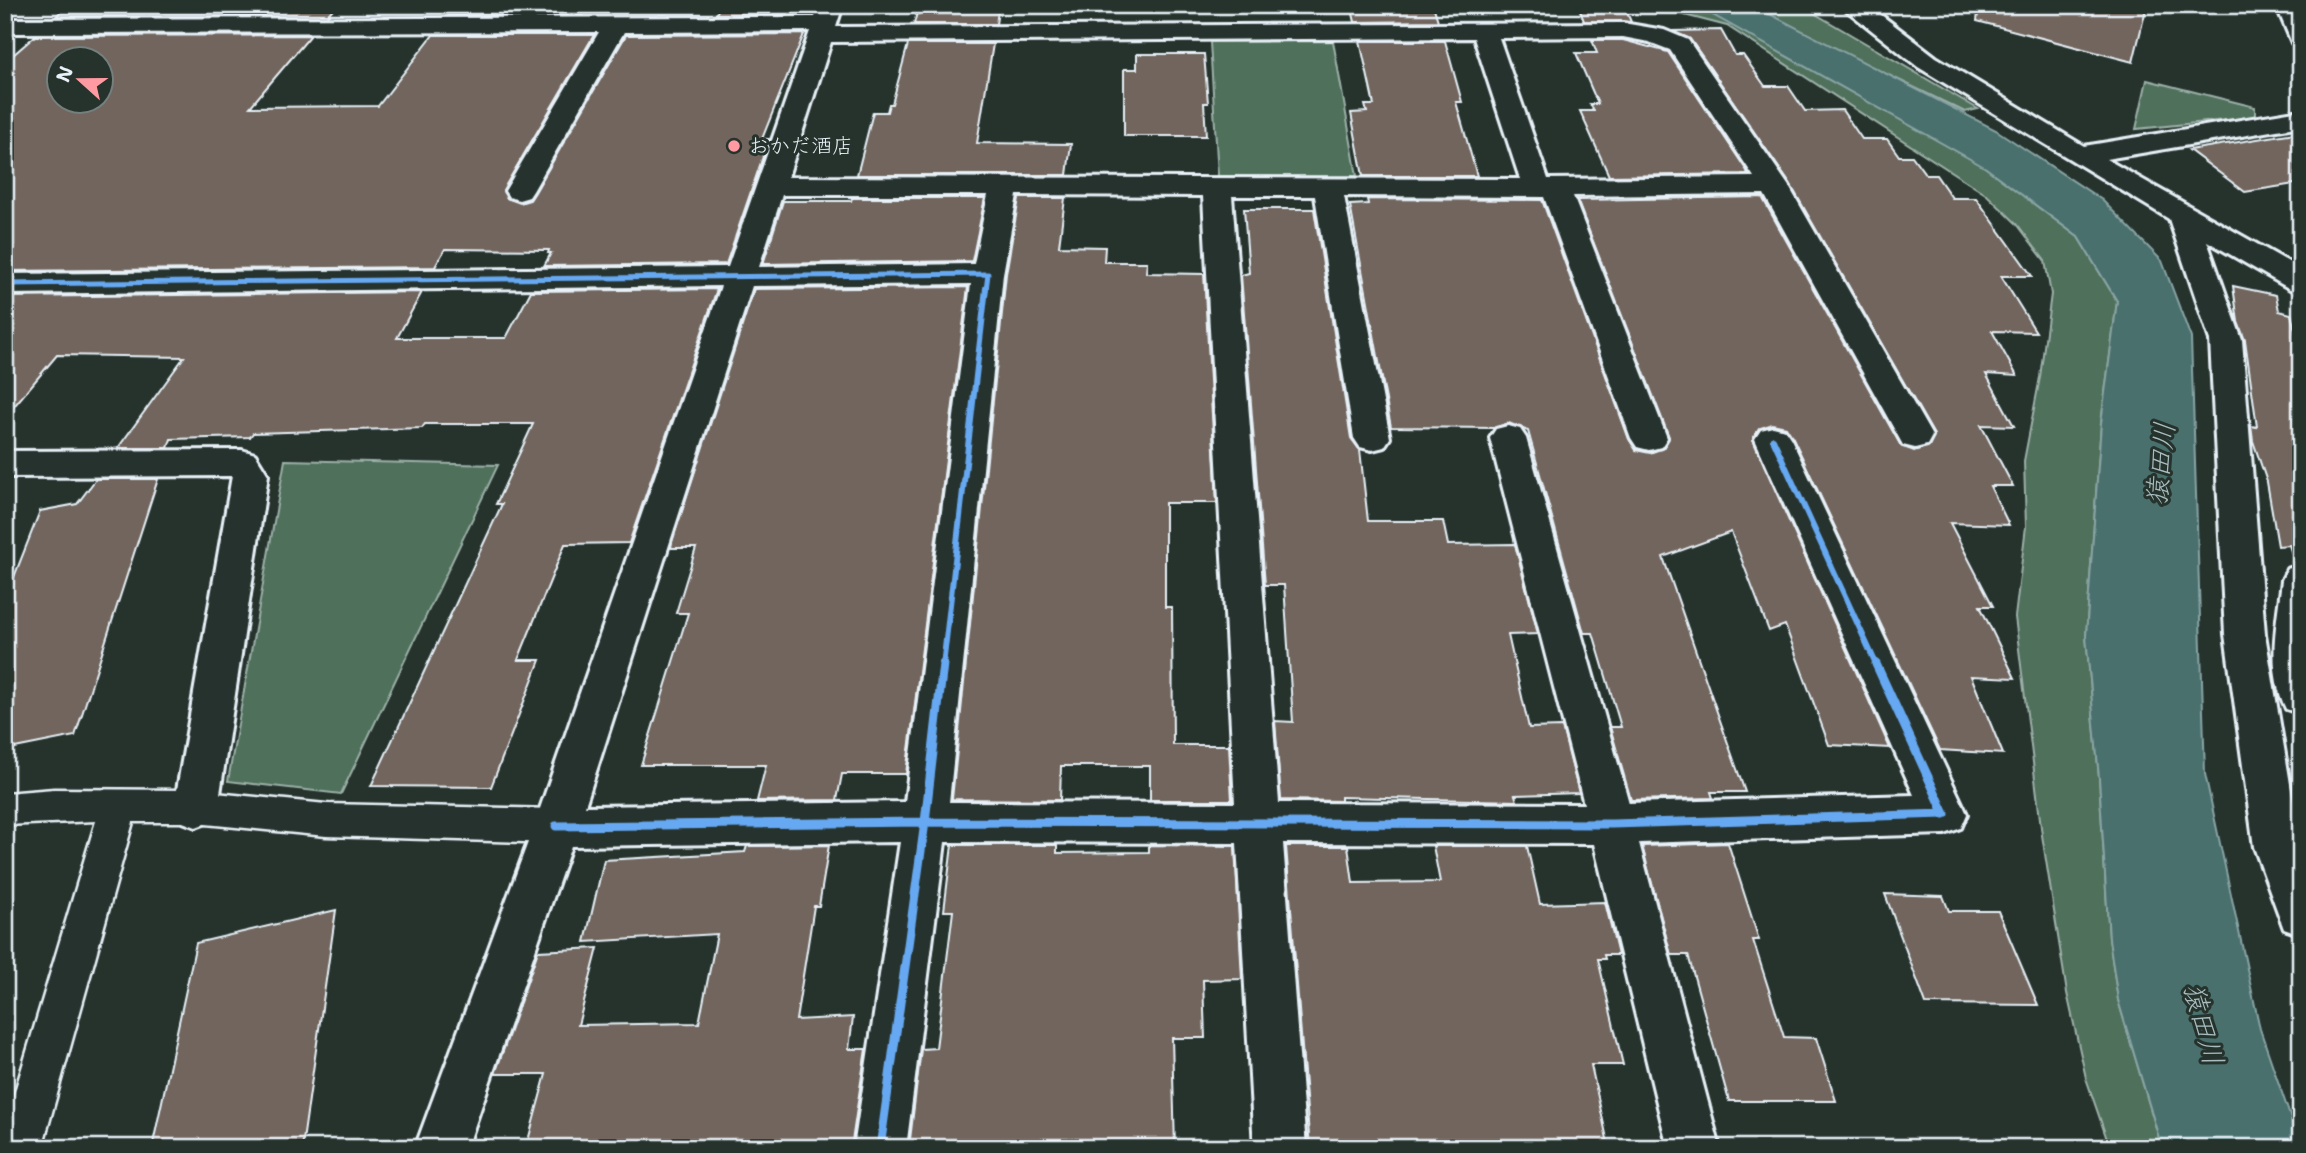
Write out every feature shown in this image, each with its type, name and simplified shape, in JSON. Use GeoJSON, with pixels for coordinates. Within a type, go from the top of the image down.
{"type":"FeatureCollection","features":[{"type":"Feature","properties":{"kind":"street"},"geometry":{"type":"LineString","coordinates":[[1852,5],[1927,62],[2079,155],[2301,282]]}},
{"type":"Feature","properties":{"kind":"street"},"geometry":{"type":"LineString","coordinates":[[2288,5],[2301,38]]}},
{"type":"Feature","properties":{"kind":"street"},"geometry":{"type":"LineString","coordinates":[[440,1148],[556,826],[826,21]]}},
{"type":"Feature","properties":{"kind":"street"},"geometry":{"type":"LineString","coordinates":[[5,26],[616,25],[826,21],[1623,30],[1655,35],[1679,46],[1774,185],[1915,436]]}},
{"type":"Feature","properties":{"kind":"street"},"geometry":{"type":"LineString","coordinates":[[519,191],[616,25]]}},
{"type":"Feature","properties":{"kind":"street"},"geometry":{"type":"LineString","coordinates":[[1484,30],[1649,438]]}},
{"type":"Feature","properties":{"kind":"street"},"geometry":{"type":"LineString","coordinates":[[2079,155],[2301,118]]}},
{"type":"Feature","properties":{"kind":"street"},"geometry":{"type":"LineString","coordinates":[[770,186],[1546,188],[1774,185]]}},
{"type":"Feature","properties":{"kind":"street"},"geometry":{"type":"LineString","coordinates":[[880,1148],[925,822],[988,274],[1004,187]]}},
{"type":"Feature","properties":{"kind":"street"},"geometry":{"type":"LineString","coordinates":[[1217,188],[1280,1148]]}},
{"type":"Feature","properties":{"kind":"street"},"geometry":{"type":"LineString","coordinates":[[1328,188],[1372,438]]}},
{"type":"Feature","properties":{"kind":"street"},"geometry":{"type":"LineString","coordinates":[[2182,215],[2226,340],[2245,634],[2277,847],[2301,913]]}},
{"type":"Feature","properties":{"kind":"street"},"geometry":{"type":"LineString","coordinates":[[5,284],[988,274]]}},
{"type":"Feature","properties":{"kind":"street"},"geometry":{"type":"LineString","coordinates":[[1508,438],[1612,824],[1694,1148]]}},
{"type":"Feature","properties":{"kind":"street"},"geometry":{"type":"LineString","coordinates":[[556,826],[925,822],[1612,824],[1945,814],[1773,439]]}},
{"type":"Feature","properties":{"kind":"street"},"geometry":{"type":"LineString","coordinates":[[5,464],[242,463],[250,475],[196,807]]}},
{"type":"Feature","properties":{"kind":"street"},"geometry":{"type":"LineString","coordinates":[[2301,580],[2293,661],[2301,697]]}},
{"type":"Feature","properties":{"kind":"lane"},"geometry":{"type":"LineString","coordinates":[[5,809],[54,805],[196,807],[326,820],[556,826]]}},
{"type":"Feature","properties":{"kind":"lane"},"geometry":{"type":"LineString","coordinates":[[20,1148],[119,806]]}},
{"type":"Feature","properties":{"kind":"green space"},"geometry":{"type":"Polygon","coordinates":[[[1663,5],[1711,5],[1933,128],[2078,237],[2117,301],[2101,423],[2086,636],[2099,778],[2109,939],[2118,1000],[2162,1148],[2110,1148],[2086,1078],[2067,993],[2042,835],[2015,617],[2026,526],[2024,461],[2040,377],[2051,294],[2045,261],[2017,224],[1987,195],[1727,26],[1669,11],[1663,5]]]}},
{"type":"Feature","properties":{"kind":"green space"},"geometry":{"type":"Polygon","coordinates":[[[1744,5],[1800,5],[1978,109],[1965,112],[1744,5]]]}},
{"type":"Feature","properties":{"kind":"green space"},"geometry":{"type":"Polygon","coordinates":[[[1333,41],[1357,176],[1218,176],[1210,42],[1333,41]]]}},
{"type":"Feature","properties":{"kind":"green space"},"geometry":{"type":"Polygon","coordinates":[[[2147,80],[2255,107],[2255,117],[2136,129],[2147,80]]]}},
{"type":"Feature","properties":{"kind":"green space"},"geometry":{"type":"Polygon","coordinates":[[[285,460],[498,465],[341,794],[228,781],[285,460]]]}},
{"type":"Feature","properties":{"kind":"water","name":"猿田川"},"geometry":{"type":"Polygon","coordinates":[[[1695,5],[1752,5],[1996,130],[2102,200],[2162,261],[2191,338],[2205,774],[2260,1029],[2301,1148],[2162,1148],[2118,1000],[2109,939],[2099,778],[2086,636],[2101,423],[2117,301],[2078,237],[1986,168],[1695,5]]]}},
{"type":"Feature","properties":{"kind":"building"},"geometry":{"type":"Polygon","coordinates":[[[68,5],[336,5],[327,16],[56,16],[68,5]]]}},
{"type":"Feature","properties":{"kind":"building"},"geometry":{"type":"Polygon","coordinates":[[[456,5],[588,5],[582,15],[448,15],[456,5]]]}},
{"type":"Feature","properties":{"kind":"building"},"geometry":{"type":"Polygon","coordinates":[[[720,5],[816,5],[812,14],[716,15],[720,5]]]}},
{"type":"Feature","properties":{"kind":"building"},"geometry":{"type":"Polygon","coordinates":[[[919,5],[999,5],[996,24],[914,24],[919,5]]]}},
{"type":"Feature","properties":{"kind":"building"},"geometry":{"type":"Polygon","coordinates":[[[1351,5],[1433,5],[1438,21],[1355,22],[1351,5]]]}},
{"type":"Feature","properties":{"kind":"building"},"geometry":{"type":"Polygon","coordinates":[[[1578,5],[1624,5],[1631,22],[1584,21],[1578,5]]]}},
{"type":"Feature","properties":{"kind":"building"},"geometry":{"type":"Polygon","coordinates":[[[1979,5],[2147,5],[2133,62],[1977,21],[1979,5]]]}},
{"type":"Feature","properties":{"kind":"building"},"geometry":{"type":"Polygon","coordinates":[[[1721,30],[1735,55],[1743,55],[1765,86],[1788,86],[1805,111],[1842,110],[1862,139],[1887,139],[1899,156],[1912,156],[1926,175],[1936,175],[1952,198],[1976,198],[2032,276],[2001,276],[2036,332],[1992,331],[2017,376],[1986,374],[2014,426],[1981,425],[2013,486],[1990,486],[2009,525],[1950,523],[1993,606],[1980,606],[2015,678],[1971,676],[2003,754],[1940,750],[1793,438],[1786,427],[1772,424],[1759,429],[1753,440],[1890,748],[1829,745],[1785,625],[1769,631],[1731,532],[1663,557],[1745,792],[1711,792],[1713,798],[1631,800],[1610,727],[1621,727],[1593,633],[1584,633],[1528,431],[1509,423],[1494,428],[1391,427],[1350,205],[1368,204],[1367,199],[1542,200],[1629,439],[1636,450],[1650,453],[1663,448],[1669,437],[1577,200],[1762,197],[1901,446],[1914,451],[1929,446],[1934,435],[1790,184],[1690,39],[1672,31],[1721,30]]]}},
{"type":"Feature","properties":{"kind":"building"},"geometry":{"type":"Polygon","coordinates":[[[804,34],[762,139],[769,139],[726,264],[544,266],[551,253],[548,253],[549,250],[445,249],[435,267],[5,271],[5,62],[35,36],[311,35],[250,107],[378,106],[433,35],[594,35],[503,190],[507,198],[520,203],[530,200],[626,35],[804,34]]]}},
{"type":"Feature","properties":{"kind":"building"},"geometry":{"type":"Polygon","coordinates":[[[1592,40],[1623,40],[1668,52],[1749,174],[1609,176],[1580,111],[1594,111],[1590,104],[1598,104],[1576,53],[1597,53],[1592,40]]]}},
{"type":"Feature","properties":{"kind":"building"},"geometry":{"type":"Polygon","coordinates":[[[1360,41],[1445,41],[1462,102],[1456,102],[1477,176],[1363,176],[1351,113],[1367,112],[1365,105],[1374,105],[1360,41]]]}},
{"type":"Feature","properties":{"kind":"building"},"geometry":{"type":"Polygon","coordinates":[[[908,44],[993,44],[977,143],[1071,144],[1067,175],[857,175],[873,112],[887,112],[889,104],[892,104],[908,44]]]}},
{"type":"Feature","properties":{"kind":"building"},"geometry":{"type":"Polygon","coordinates":[[[1137,54],[1204,54],[1208,103],[1204,103],[1206,136],[1124,136],[1124,69],[1137,69],[1137,54]]]}},
{"type":"Feature","properties":{"kind":"building"},"geometry":{"type":"Polygon","coordinates":[[[2301,132],[2301,183],[2245,192],[2189,150],[2301,132]]]}},
{"type":"Feature","properties":{"kind":"building"},"geometry":{"type":"Polygon","coordinates":[[[852,198],[985,198],[972,261],[763,264],[783,201],[851,201],[852,198]]]}},
{"type":"Feature","properties":{"kind":"building"},"geometry":{"type":"Polygon","coordinates":[[[1019,198],[1065,198],[1059,246],[1105,247],[1104,262],[1147,262],[1146,273],[1204,274],[1217,503],[1165,503],[1165,607],[1172,607],[1173,745],[1229,745],[1232,800],[1150,800],[1150,766],[1061,766],[1060,800],[952,799],[1006,274],[1019,198]]]}},
{"type":"Feature","properties":{"kind":"building"},"geometry":{"type":"Polygon","coordinates":[[[1244,209],[1314,209],[1351,438],[1360,450],[1368,521],[1443,521],[1448,545],[1515,544],[1538,634],[1508,635],[1529,728],[1562,727],[1579,793],[1515,795],[1517,801],[1341,797],[1341,801],[1281,800],[1275,721],[1293,722],[1284,585],[1265,585],[1241,275],[1249,273],[1244,209]]]}},
{"type":"Feature","properties":{"kind":"building"},"geometry":{"type":"Polygon","coordinates":[[[2233,286],[2276,295],[2279,311],[2291,314],[2296,334],[2301,356],[2301,559],[2294,560],[2289,545],[2278,546],[2267,482],[2253,441],[2251,426],[2257,427],[2245,340],[2238,322],[2233,286]]]}},
{"type":"Feature","properties":{"kind":"building"},"geometry":{"type":"Polygon","coordinates":[[[968,287],[906,774],[842,774],[837,800],[757,801],[766,765],[641,765],[688,613],[676,613],[696,548],[671,548],[672,542],[754,289],[968,287]]]}},
{"type":"Feature","properties":{"kind":"building"},"geometry":{"type":"Polygon","coordinates":[[[717,289],[629,543],[565,544],[518,660],[540,660],[491,787],[371,786],[502,504],[496,504],[533,424],[425,424],[422,428],[253,433],[250,437],[171,439],[168,448],[118,448],[184,357],[57,355],[5,417],[5,297],[422,292],[397,338],[506,338],[531,291],[717,289]]]}},
{"type":"Feature","properties":{"kind":"building"},"geometry":{"type":"Polygon","coordinates":[[[96,479],[158,479],[75,736],[5,750],[5,600],[40,511],[77,504],[96,479]]]}},
{"type":"Feature","properties":{"kind":"building"},"geometry":{"type":"Polygon","coordinates":[[[1728,843],[1759,940],[1753,940],[1784,1037],[1816,1038],[1836,1101],[1729,1101],[1688,955],[1671,955],[1642,846],[1728,843]]]}},
{"type":"Feature","properties":{"kind":"building"},"geometry":{"type":"Polygon","coordinates":[[[829,845],[819,906],[814,906],[796,1020],[853,1017],[849,1049],[866,1049],[851,1148],[526,1148],[546,1074],[495,1074],[538,951],[598,948],[578,1025],[699,1023],[717,934],[585,942],[604,860],[745,852],[747,846],[829,845]]]}},
{"type":"Feature","properties":{"kind":"building"},"geometry":{"type":"Polygon","coordinates":[[[952,845],[1057,845],[1057,853],[1149,852],[1149,845],[1235,846],[1242,979],[1203,980],[1205,1038],[1172,1038],[1175,1148],[909,1148],[921,1049],[936,1048],[953,911],[944,911],[952,845]]]}},
{"type":"Feature","properties":{"kind":"building"},"geometry":{"type":"Polygon","coordinates":[[[1286,846],[1348,846],[1353,883],[1440,882],[1433,846],[1527,846],[1540,904],[1605,902],[1618,955],[1604,955],[1605,959],[1598,959],[1623,1065],[1591,1065],[1609,1148],[1310,1148],[1286,846]]]}},
{"type":"Feature","properties":{"kind":"building"},"geometry":{"type":"Polygon","coordinates":[[[1885,894],[1943,896],[1949,911],[1998,911],[2038,1005],[1926,1004],[1885,894]]]}},
{"type":"Feature","properties":{"kind":"building"},"geometry":{"type":"Polygon","coordinates":[[[336,910],[302,1148],[152,1148],[196,943],[336,910]]]}},
{"type":"Feature","properties":{"kind":"cycle path"},"geometry":{"type":"LineString","coordinates":[[5,284],[988,274],[925,822],[880,1148]]}},
{"type":"Feature","properties":{"kind":"cycle path"},"geometry":{"type":"LineString","coordinates":[[556,826],[925,822],[1612,824],[1945,814],[1773,439]]}},
{"type":"Feature","properties":{"kind":"place","name":"おかだ酒店"},"geometry":{"type":"Point","coordinates":[734,146]}}]}
